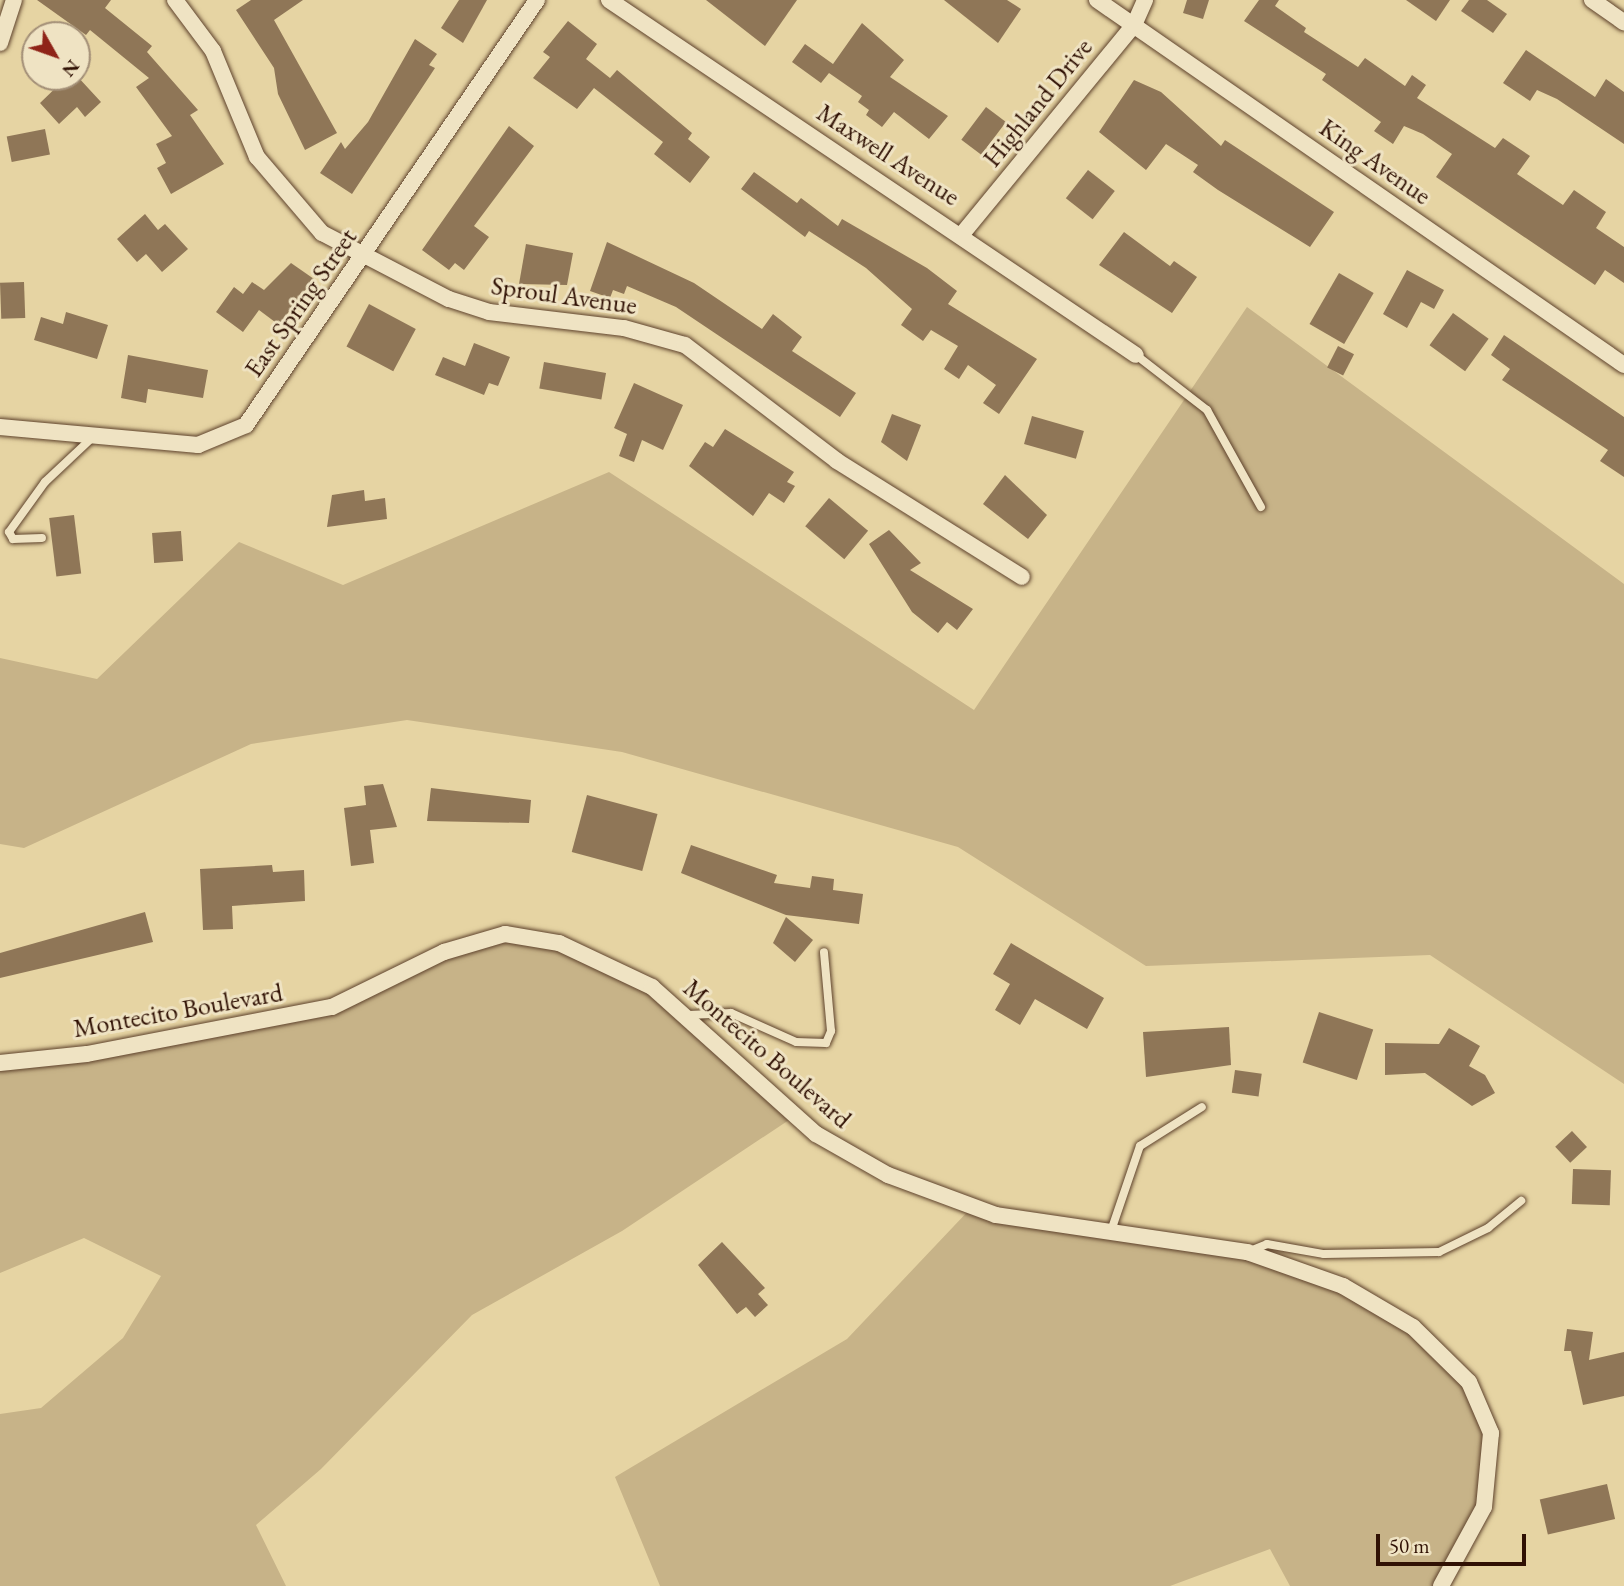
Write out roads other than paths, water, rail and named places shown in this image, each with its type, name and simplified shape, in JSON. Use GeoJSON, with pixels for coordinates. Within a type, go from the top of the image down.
{"type":"FeatureCollection","features":[{"type":"Feature","properties":{"kind":"street"},"geometry":{"type":"LineString","coordinates":[[0,43],[14,0]]}},
{"type":"Feature","properties":{"kind":"street","name":"Sproul Avenue"},"geometry":{"type":"LineString","coordinates":[[175,0],[213,51],[257,157],[285,195],[322,233],[365,256],[489,312],[624,328],[685,345],[837,461],[1022,577]]}},
{"type":"Feature","properties":{"kind":"street","name":"East Spring Street"},"geometry":{"type":"LineString","coordinates":[[0,427],[198,445],[246,425],[365,256],[537,0]]}},
{"type":"Feature","properties":{"kind":"street","name":"Maxwell Avenue"},"geometry":{"type":"LineString","coordinates":[[609,0],[963,233],[1136,355]]}},
{"type":"Feature","properties":{"kind":"street","name":"King Avenue"},"geometry":{"type":"LineString","coordinates":[[1097,0],[1624,365]]}},
{"type":"Feature","properties":{"kind":"street","name":"Highland Drive"},"geometry":{"type":"LineString","coordinates":[[963,233],[1134,25],[1145,0]]}},
{"type":"Feature","properties":{"kind":"street"},"geometry":{"type":"LineString","coordinates":[[1592,0],[1624,22]]}},
{"type":"Feature","properties":{"kind":"street","name":"Montecito Boulevard"},"geometry":{"type":"LineString","coordinates":[[0,1063],[87,1054],[331,1007],[444,952],[505,934],[531,935],[594,958],[689,1015],[795,1116],[855,1158],[971,1208],[1247,1252],[1343,1286],[1396,1314],[1456,1367],[1479,1399],[1490,1433],[1489,1487],[1476,1526],[1441,1586]]}},
{"type":"Feature","properties":{"kind":"lane"},"geometry":{"type":"LineString","coordinates":[[1136,355],[1207,410],[1261,507]]}},
{"type":"Feature","properties":{"kind":"lane"},"geometry":{"type":"LineString","coordinates":[[42,538],[13,539],[9,532],[36,492],[94,436]]}},
{"type":"Feature","properties":{"kind":"lane"},"geometry":{"type":"LineString","coordinates":[[689,1015],[731,1013],[755,1018],[796,1042],[826,1043],[831,1031],[824,952]]}},
{"type":"Feature","properties":{"kind":"lane"},"geometry":{"type":"LineString","coordinates":[[1111,1231],[1140,1146],[1202,1107]]}},
{"type":"Feature","properties":{"kind":"lane"},"geometry":{"type":"LineString","coordinates":[[1247,1252],[1267,1244],[1324,1254],[1439,1252],[1488,1228],[1521,1201]]}}]}
